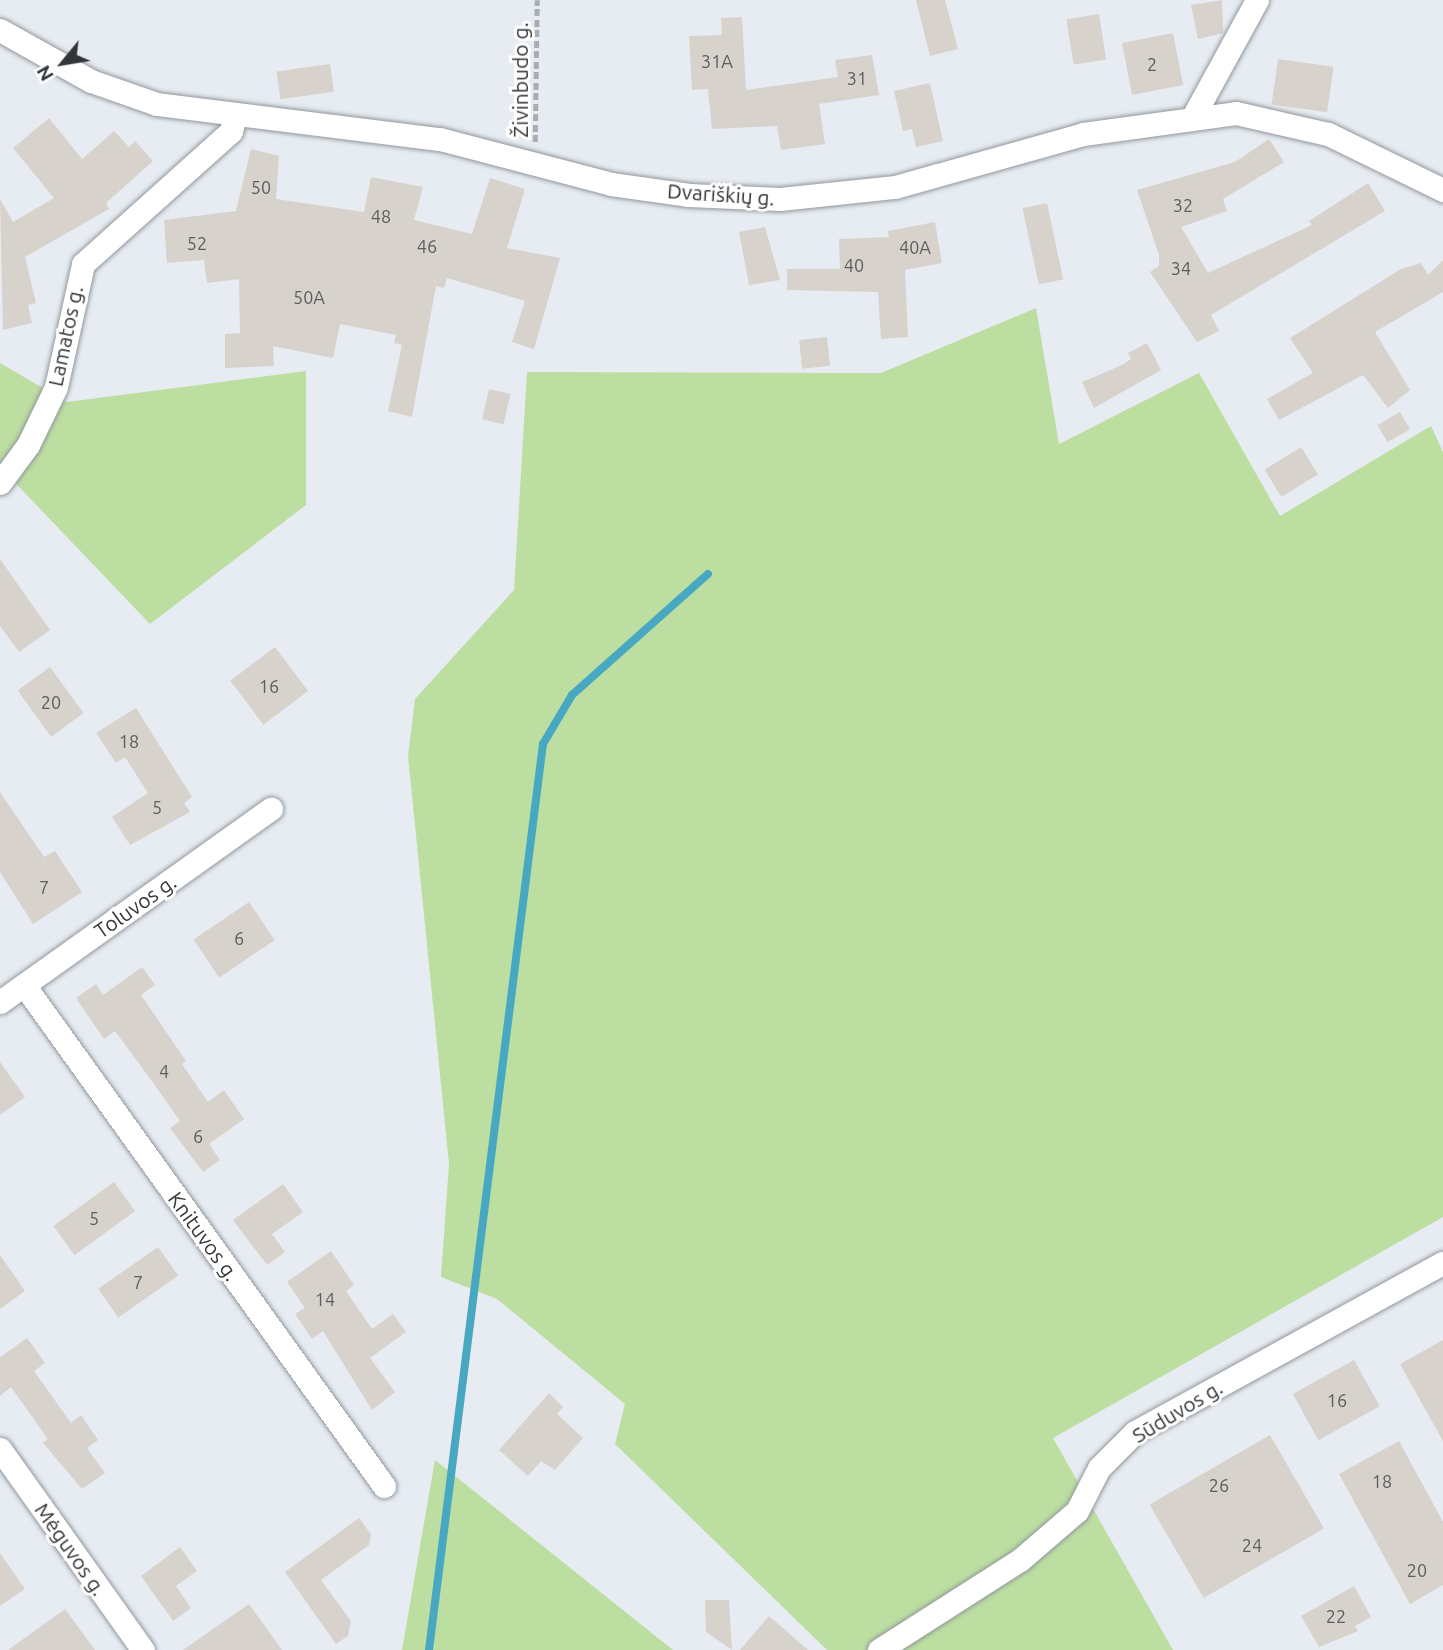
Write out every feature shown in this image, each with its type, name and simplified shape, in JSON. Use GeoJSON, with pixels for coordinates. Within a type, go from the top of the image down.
{"type":"FeatureCollection","features":[{"type":"Feature","properties":{"kind":"street"},"geometry":{"type":"LineString","coordinates":[[1194,115],[1257,0]]}},
{"type":"Feature","properties":{"kind":"street","name":"Dvariškių g."},"geometry":{"type":"LineString","coordinates":[[0,30],[127,97],[235,117],[440,139],[535,161],[611,184],[780,199],[895,187],[1083,134],[1194,115],[1236,113],[1328,134],[1443,190]]}},
{"type":"Feature","properties":{"kind":"street","name":"Lamatos g."},"geometry":{"type":"LineString","coordinates":[[0,483],[28,445],[56,387],[83,264],[231,131],[235,117]]}},
{"type":"Feature","properties":{"kind":"street","name":"Toluvos g."},"geometry":{"type":"LineString","coordinates":[[0,1002],[271,809]]}},
{"type":"Feature","properties":{"kind":"street","name":"Knituvos g."},"geometry":{"type":"LineString","coordinates":[[23,985],[384,1486]]}},
{"type":"Feature","properties":{"kind":"street","name":"Sūduvos g."},"geometry":{"type":"LineString","coordinates":[[879,1650],[1020,1560],[1077,1511],[1099,1468],[1135,1432],[1443,1263]]}},
{"type":"Feature","properties":{"kind":"street","name":"Mėguvos g."},"geometry":{"type":"LineString","coordinates":[[0,1449],[143,1650]]}},
{"type":"Feature","properties":{"kind":"path","name":"Živinbudo g."},"geometry":{"type":"LineString","coordinates":[[535,161],[537,0]]}},
{"type":"Feature","properties":{"kind":"green space"},"geometry":{"type":"Polygon","coordinates":[[[1036,308],[1059,444],[1199,373],[1280,516],[1431,426],[1443,452],[1443,1217],[1053,1438],[1173,1650],[827,1650],[615,1444],[625,1404],[497,1299],[441,1277],[449,1164],[408,756],[415,699],[514,590],[527,372],[881,373],[1036,308]]]}},
{"type":"Feature","properties":{"kind":"green space"},"geometry":{"type":"Polygon","coordinates":[[[0,363],[67,402],[306,371],[306,505],[150,624],[0,467],[0,363]]]}},
{"type":"Feature","properties":{"kind":"green space"},"geometry":{"type":"Polygon","coordinates":[[[435,1460],[673,1650],[402,1650],[435,1460]]]}},
{"type":"Feature","properties":{"kind":"building"},"geometry":{"type":"Polygon","coordinates":[[[916,0],[945,0],[958,49],[930,56],[916,0]]]}},
{"type":"Feature","properties":{"kind":"building"},"geometry":{"type":"Polygon","coordinates":[[[1222,0],[1223,33],[1198,39],[1191,5],[1222,0]]]}},
{"type":"Feature","properties":{"kind":"building"},"geometry":{"type":"Polygon","coordinates":[[[1099,14],[1106,59],[1074,65],[1066,19],[1099,14]]]}},
{"type":"Feature","properties":{"kind":"building"},"geometry":{"type":"Polygon","coordinates":[[[742,17],[746,90],[838,77],[835,60],[872,55],[879,95],[819,104],[825,144],[781,150],[777,126],[712,129],[708,89],[692,90],[689,36],[722,35],[721,18],[742,17]]]}},
{"type":"Feature","properties":{"kind":"building"},"geometry":{"type":"Polygon","coordinates":[[[1173,33],[1183,85],[1132,95],[1122,43],[1173,33]]]}},
{"type":"Feature","properties":{"kind":"building"},"geometry":{"type":"Polygon","coordinates":[[[1278,59],[1333,67],[1327,112],[1272,105],[1278,59]]]}},
{"type":"Feature","properties":{"kind":"building"},"geometry":{"type":"Polygon","coordinates":[[[330,64],[334,92],[280,99],[277,72],[330,64]]]}},
{"type":"Feature","properties":{"kind":"building"},"geometry":{"type":"Polygon","coordinates":[[[930,83],[943,141],[916,147],[912,129],[903,131],[894,91],[930,83]]]}},
{"type":"Feature","properties":{"kind":"building"},"geometry":{"type":"Polygon","coordinates":[[[49,118],[82,159],[114,131],[129,147],[135,141],[153,161],[106,203],[109,209],[25,257],[36,303],[28,305],[32,323],[3,330],[0,199],[13,222],[54,198],[13,148],[49,118]]]}},
{"type":"Feature","properties":{"kind":"building"},"geometry":{"type":"Polygon","coordinates":[[[1269,139],[1284,162],[1223,199],[1227,211],[1181,227],[1208,273],[1312,225],[1309,221],[1368,183],[1385,211],[1211,315],[1219,331],[1197,342],[1150,272],[1159,266],[1159,255],[1137,190],[1235,162],[1269,139]]]}},
{"type":"Feature","properties":{"kind":"building"},"geometry":{"type":"Polygon","coordinates":[[[251,149],[279,156],[276,199],[364,212],[371,177],[423,187],[414,220],[472,234],[490,178],[525,189],[507,248],[560,258],[534,349],[512,342],[525,301],[447,278],[444,288],[436,286],[412,417],[388,411],[402,345],[394,343],[396,335],[340,324],[333,358],[273,346],[274,366],[225,368],[225,334],[240,333],[239,279],[207,283],[204,260],[167,263],[164,220],[236,211],[251,149]]]}},
{"type":"Feature","properties":{"kind":"building"},"geometry":{"type":"Polygon","coordinates":[[[1047,203],[1063,279],[1039,284],[1023,208],[1047,203]]]}},
{"type":"Feature","properties":{"kind":"building"},"geometry":{"type":"Polygon","coordinates":[[[935,222],[942,263],[905,270],[908,337],[881,339],[878,292],[787,290],[787,269],[840,269],[839,239],[889,237],[888,231],[935,222]]]}},
{"type":"Feature","properties":{"kind":"building"},"geometry":{"type":"Polygon","coordinates":[[[765,227],[780,280],[749,285],[739,232],[765,227]]]}},
{"type":"Feature","properties":{"kind":"building"},"geometry":{"type":"Polygon","coordinates":[[[1443,260],[1443,292],[1375,332],[1410,390],[1388,408],[1363,375],[1279,420],[1267,399],[1313,373],[1290,338],[1401,269],[1421,263],[1428,275],[1443,260]]]}},
{"type":"Feature","properties":{"kind":"building"},"geometry":{"type":"Polygon","coordinates":[[[827,337],[830,366],[802,369],[799,340],[827,337]]]}},
{"type":"Feature","properties":{"kind":"building"},"geometry":{"type":"Polygon","coordinates":[[[1147,343],[1161,370],[1094,408],[1082,382],[1122,365],[1131,359],[1128,353],[1147,343]]]}},
{"type":"Feature","properties":{"kind":"building"},"geometry":{"type":"Polygon","coordinates":[[[489,389],[510,394],[503,424],[482,419],[489,389]]]}},
{"type":"Feature","properties":{"kind":"building"},"geometry":{"type":"Polygon","coordinates":[[[1400,412],[1410,429],[1387,442],[1377,425],[1400,412]]]}},
{"type":"Feature","properties":{"kind":"building"},"geometry":{"type":"Polygon","coordinates":[[[1301,447],[1318,474],[1281,497],[1265,470],[1301,447]]]}},
{"type":"Feature","properties":{"kind":"building"},"geometry":{"type":"Polygon","coordinates":[[[0,559],[50,630],[19,652],[0,626],[0,559]]]}},
{"type":"Feature","properties":{"kind":"building"},"geometry":{"type":"Polygon","coordinates":[[[275,647],[308,691],[263,725],[230,681],[275,647]]]}},
{"type":"Feature","properties":{"kind":"building"},"geometry":{"type":"Polygon","coordinates":[[[50,667],[84,713],[51,737],[18,691],[50,667]]]}},
{"type":"Feature","properties":{"kind":"building"},"geometry":{"type":"Polygon","coordinates":[[[136,708],[192,797],[184,803],[190,812],[130,845],[112,817],[148,793],[125,757],[116,763],[96,733],[136,708]]]}},
{"type":"Feature","properties":{"kind":"building"},"geometry":{"type":"Polygon","coordinates":[[[0,792],[44,857],[55,851],[82,892],[33,924],[0,872],[0,792]]]}},
{"type":"Feature","properties":{"kind":"building"},"geometry":{"type":"Polygon","coordinates":[[[249,902],[275,940],[219,978],[193,939],[249,902]]]}},
{"type":"Feature","properties":{"kind":"building"},"geometry":{"type":"Polygon","coordinates":[[[142,967],[155,985],[141,995],[186,1061],[182,1064],[208,1102],[224,1090],[244,1119],[209,1144],[220,1160],[203,1172],[170,1128],[180,1121],[154,1084],[115,1031],[104,1039],[76,998],[96,984],[103,995],[142,967]]]}},
{"type":"Feature","properties":{"kind":"building"},"geometry":{"type":"Polygon","coordinates":[[[0,1062],[25,1097],[0,1115],[0,1062]]]}},
{"type":"Feature","properties":{"kind":"building"},"geometry":{"type":"Polygon","coordinates":[[[114,1182],[135,1211],[74,1255],[53,1226],[114,1182]]]}},
{"type":"Feature","properties":{"kind":"building"},"geometry":{"type":"Polygon","coordinates":[[[283,1184],[303,1212],[272,1234],[285,1252],[267,1265],[233,1220],[283,1184]]]}},
{"type":"Feature","properties":{"kind":"building"},"geometry":{"type":"Polygon","coordinates":[[[158,1247],[178,1276],[118,1318],[98,1289],[158,1247]]]}},
{"type":"Feature","properties":{"kind":"building"},"geometry":{"type":"Polygon","coordinates":[[[331,1251],[354,1285],[346,1291],[372,1329],[393,1314],[406,1332],[370,1358],[395,1392],[372,1410],[323,1331],[312,1339],[295,1314],[305,1308],[287,1282],[331,1251]]]}},
{"type":"Feature","properties":{"kind":"building"},"geometry":{"type":"Polygon","coordinates":[[[0,1255],[25,1291],[0,1309],[0,1255]]]}},
{"type":"Feature","properties":{"kind":"building"},"geometry":{"type":"Polygon","coordinates":[[[27,1338],[45,1363],[34,1371],[71,1423],[81,1415],[98,1440],[87,1448],[105,1473],[82,1489],[43,1443],[48,1439],[11,1387],[0,1396],[0,1357],[27,1338]]]}},
{"type":"Feature","properties":{"kind":"building"},"geometry":{"type":"Polygon","coordinates":[[[1443,1340],[1443,1441],[1400,1364],[1443,1340]]]}},
{"type":"Feature","properties":{"kind":"building"},"geometry":{"type":"Polygon","coordinates":[[[1354,1360],[1380,1406],[1318,1440],[1293,1394],[1354,1360]]]}},
{"type":"Feature","properties":{"kind":"building"},"geometry":{"type":"Polygon","coordinates":[[[549,1393],[563,1407],[557,1414],[583,1438],[555,1470],[541,1461],[528,1476],[499,1450],[549,1393]]]}},
{"type":"Feature","properties":{"kind":"building"},"geometry":{"type":"Polygon","coordinates":[[[1270,1435],[1324,1529],[1204,1598],[1150,1504],[1270,1435]]]}},
{"type":"Feature","properties":{"kind":"building"},"geometry":{"type":"Polygon","coordinates":[[[1399,1441],[1443,1522],[1443,1585],[1410,1604],[1339,1474],[1399,1441]]]}},
{"type":"Feature","properties":{"kind":"building"},"geometry":{"type":"Polygon","coordinates":[[[359,1518],[371,1534],[369,1545],[321,1580],[351,1621],[348,1636],[336,1644],[285,1572],[359,1518]]]}},
{"type":"Feature","properties":{"kind":"building"},"geometry":{"type":"Polygon","coordinates":[[[180,1547],[197,1571],[176,1586],[191,1608],[173,1621],[141,1576],[180,1547]]]}},
{"type":"Feature","properties":{"kind":"building"},"geometry":{"type":"Polygon","coordinates":[[[0,1553],[25,1589],[0,1606],[0,1553]]]}},
{"type":"Feature","properties":{"kind":"building"},"geometry":{"type":"Polygon","coordinates":[[[1354,1586],[1371,1617],[1355,1626],[1358,1631],[1319,1647],[1301,1616],[1354,1586]]]}},
{"type":"Feature","properties":{"kind":"building"},"geometry":{"type":"Polygon","coordinates":[[[705,1600],[729,1600],[732,1650],[706,1632],[705,1600]]]}},
{"type":"Feature","properties":{"kind":"building"},"geometry":{"type":"Polygon","coordinates":[[[249,1604],[282,1650],[183,1650],[249,1604]]]}},
{"type":"Feature","properties":{"kind":"building"},"geometry":{"type":"Polygon","coordinates":[[[65,1609],[95,1650],[8,1650],[65,1609]]]}},
{"type":"Feature","properties":{"kind":"building"},"geometry":{"type":"Polygon","coordinates":[[[769,1616],[808,1650],[740,1650],[769,1616]]]}},
{"type":"Feature","properties":{"kind":"waterway"},"geometry":{"type":"LineString","coordinates":[[429,1650],[543,744],[572,695],[708,574]]}}]}
